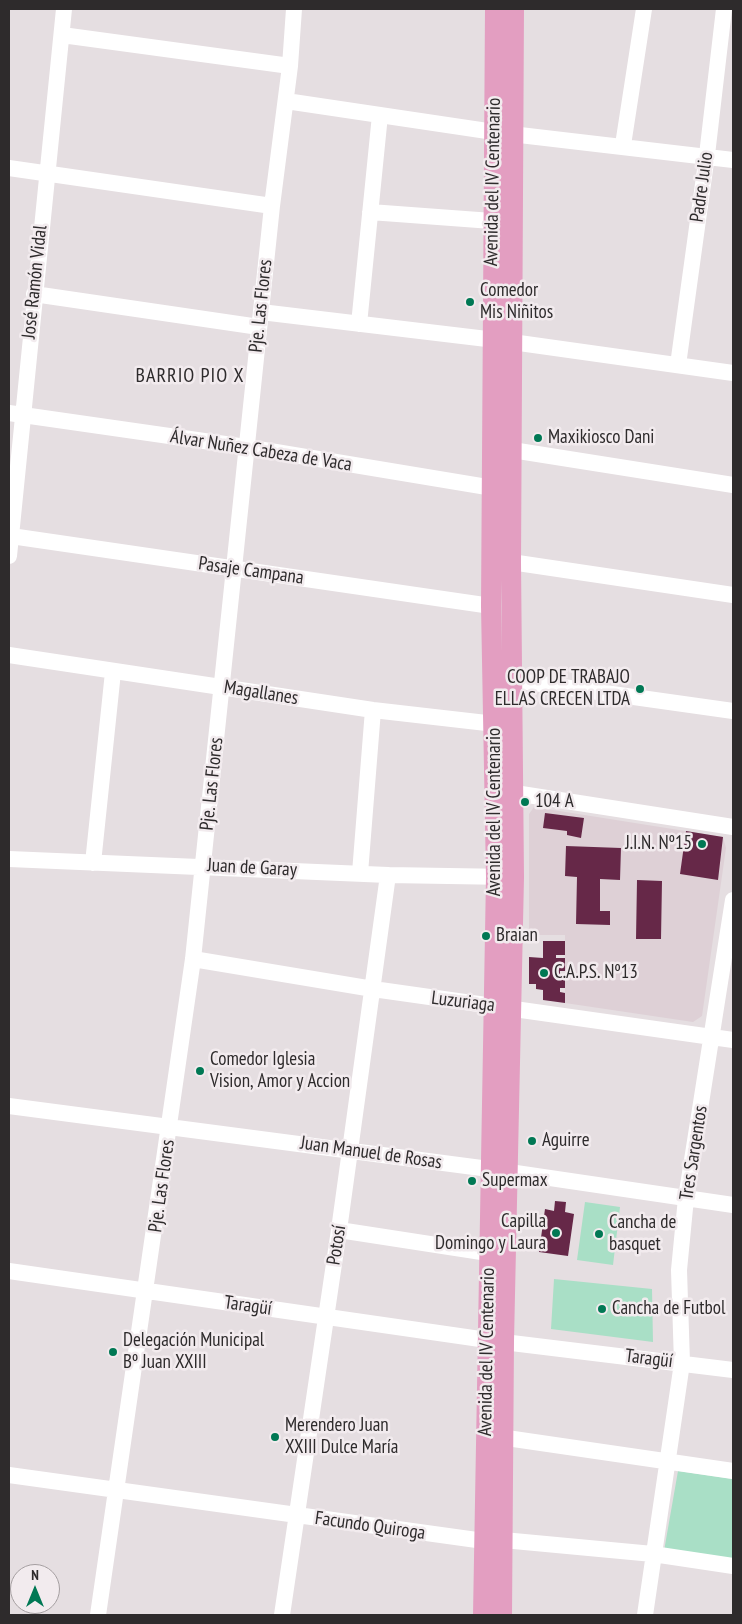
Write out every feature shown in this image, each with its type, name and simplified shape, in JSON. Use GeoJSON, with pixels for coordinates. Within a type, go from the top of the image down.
{"type":"FeatureCollection","features":[{"type":"Feature","properties":{"kind":"main road","name":"Avenida del IV Centenario"},"geometry":{"type":"LineString","coordinates":[[483,1615],[493,1541],[505,877],[503,680],[511,562],[512,481],[502,451],[492,340],[495,9]]}},
{"type":"Feature","properties":{"kind":"main road","name":"Avenida del IV Centenario"},"geometry":{"type":"LineString","coordinates":[[503,680],[491,606],[491,565],[493,488],[502,451],[512,342],[514,9]]}},
{"type":"Feature","properties":{"kind":"main road","name":"Avenida del IV Centenario"},"geometry":{"type":"LineString","coordinates":[[496,1340],[488,1253],[499,1171]]}},
{"type":"Feature","properties":{"kind":"main road","name":"Avenida del IV Centenario"},"geometry":{"type":"LineString","coordinates":[[493,1541],[502,1615]]}},
{"type":"Feature","properties":{"kind":"street","name":"José Ramón Vidal"},"geometry":{"type":"LineString","coordinates":[[9,556],[15,414],[34,294],[64,9]]}},
{"type":"Feature","properties":{"kind":"street","name":"Pje. Las Flores"},"geometry":{"type":"LineString","coordinates":[[98,1615],[147,1291],[193,959],[272,206],[290,66],[294,9]]}},
{"type":"Feature","properties":{"kind":"street"},"geometry":{"type":"LineString","coordinates":[[623,145],[644,9]]}},
{"type":"Feature","properties":{"kind":"street","name":"Padre Julio"},"geometry":{"type":"LineString","coordinates":[[678,365],[707,155],[723,10]]}},
{"type":"Feature","properties":{"kind":"street"},"geometry":{"type":"LineString","coordinates":[[62,35],[290,66]]}},
{"type":"Feature","properties":{"kind":"street"},"geometry":{"type":"LineString","coordinates":[[286,101],[494,132],[623,145],[733,160]]}},
{"type":"Feature","properties":{"kind":"street"},"geometry":{"type":"LineString","coordinates":[[359,324],[380,115]]}},
{"type":"Feature","properties":{"kind":"street"},"geometry":{"type":"LineString","coordinates":[[9,168],[272,206]]}},
{"type":"Feature","properties":{"kind":"street"},"geometry":{"type":"LineString","coordinates":[[370,212],[492,221]]}},
{"type":"Feature","properties":{"kind":"street"},"geometry":{"type":"LineString","coordinates":[[34,294],[260,320],[359,324],[512,342],[733,373]]}},
{"type":"Feature","properties":{"kind":"street","name":"Álvar Nuñez Cabeza de Vaca"},"geometry":{"type":"LineString","coordinates":[[15,414],[246,447],[493,488],[512,481]]}},
{"type":"Feature","properties":{"kind":"street"},"geometry":{"type":"LineString","coordinates":[[502,451],[733,485]]}},
{"type":"Feature","properties":{"kind":"street","name":"Pasaje Campana"},"geometry":{"type":"LineString","coordinates":[[11,536],[491,606]]}},
{"type":"Feature","properties":{"kind":"street"},"geometry":{"type":"LineString","coordinates":[[491,565],[511,562],[733,595]]}},
{"type":"Feature","properties":{"kind":"street","name":"Magallanes"},"geometry":{"type":"LineString","coordinates":[[9,655],[372,710],[504,725]]}},
{"type":"Feature","properties":{"kind":"street"},"geometry":{"type":"LineString","coordinates":[[93,863],[113,672]]}},
{"type":"Feature","properties":{"kind":"street"},"geometry":{"type":"LineString","coordinates":[[503,680],[733,711]]}},
{"type":"Feature","properties":{"kind":"street"},"geometry":{"type":"LineString","coordinates":[[360,873],[372,710]]}},
{"type":"Feature","properties":{"kind":"street"},"geometry":{"type":"LineString","coordinates":[[505,791],[733,827]]}},
{"type":"Feature","properties":{"kind":"street","name":"Juan de Garay"},"geometry":{"type":"LineString","coordinates":[[9,859],[388,875],[505,877]]}},
{"type":"Feature","properties":{"kind":"street","name":"Potosí"},"geometry":{"type":"LineString","coordinates":[[282,1615],[339,1230],[388,875]]}},
{"type":"Feature","properties":{"kind":"street","name":"Tres Sargentos"},"geometry":{"type":"LineString","coordinates":[[645,1615],[682,1362],[679,1270],[686,1198],[733,900]]}},
{"type":"Feature","properties":{"kind":"street","name":"Luzuriaga"},"geometry":{"type":"LineString","coordinates":[[193,959],[372,989],[733,1040]]}},
{"type":"Feature","properties":{"kind":"street","name":"Juan Manuel de Rosas"},"geometry":{"type":"LineString","coordinates":[[9,1106],[350,1150],[733,1205]]}},
{"type":"Feature","properties":{"kind":"street"},"geometry":{"type":"LineString","coordinates":[[339,1230],[488,1253]]}},
{"type":"Feature","properties":{"kind":"street","name":"Taragüí"},"geometry":{"type":"LineString","coordinates":[[9,1271],[325,1317],[733,1370]]}},
{"type":"Feature","properties":{"kind":"street"},"geometry":{"type":"LineString","coordinates":[[495,1437],[733,1471]]}},
{"type":"Feature","properties":{"kind":"street","name":"Facundo Quiroga"},"geometry":{"type":"LineString","coordinates":[[9,1475],[118,1489],[296,1516],[493,1541],[653,1554],[733,1566]]}},
{"type":"Feature","properties":{"kind":"shaded area"},"geometry":{"type":"Polygon","coordinates":[[[534,807],[723,837],[726,848],[702,1016],[693,1022],[565,1003],[565,935],[529,935],[529,814],[534,807]]]}},
{"type":"Feature","properties":{"kind":"green space","name":"Cancha de basquet"},"geometry":{"type":"Polygon","coordinates":[[[585,1202],[620,1207],[613,1265],[577,1260],[585,1202]]]}},
{"type":"Feature","properties":{"kind":"green space","name":"Cancha de Futbol"},"geometry":{"type":"Polygon","coordinates":[[[554,1279],[652,1289],[653,1342],[551,1329],[554,1279]]]}},
{"type":"Feature","properties":{"kind":"green space"},"geometry":{"type":"Polygon","coordinates":[[[678,1471],[733,1479],[733,1560],[664,1551],[678,1471]]]}},
{"type":"Feature","properties":{"kind":"building"},"geometry":{"type":"Polygon","coordinates":[[[545,813],[584,818],[581,838],[567,835],[567,831],[543,828],[545,813]]]}},
{"type":"Feature","properties":{"kind":"building","name":"J.I.N. Nº15"},"geometry":{"type":"Polygon","coordinates":[[[686,831],[723,837],[718,880],[680,874],[686,831]]]}},
{"type":"Feature","properties":{"kind":"building"},"geometry":{"type":"Polygon","coordinates":[[[566,846],[621,848],[620,880],[600,879],[600,911],[610,911],[610,925],[576,924],[577,877],[565,876],[566,846]]]}},
{"type":"Feature","properties":{"kind":"building"},"geometry":{"type":"Polygon","coordinates":[[[637,880],[662,881],[661,939],[636,939],[637,880]]]}},
{"type":"Feature","properties":{"kind":"building","name":"C.A.P.S. Nº13"},"geometry":{"type":"Polygon","coordinates":[[[543,941],[565,941],[565,955],[556,955],[556,958],[565,958],[565,971],[560,971],[560,975],[565,976],[565,988],[560,988],[560,992],[565,993],[565,1003],[543,1000],[543,990],[536,989],[536,984],[529,984],[529,957],[543,958],[543,941]]]}},
{"type":"Feature","properties":{"kind":"building","name":"Capilla Domingo y Laura"},"geometry":{"type":"Polygon","coordinates":[[[555,1201],[566,1202],[565,1212],[574,1214],[568,1256],[539,1252],[545,1209],[554,1211],[555,1201]]]}},
{"type":"Feature","properties":{"kind":"place","name":"Comedor Mis Niñitos"},"geometry":{"type":"Point","coordinates":[470,302]}},
{"type":"Feature","properties":{"kind":"place","name":"Maxikiosco Dani"},"geometry":{"type":"Point","coordinates":[538,438]}},
{"type":"Feature","properties":{"kind":"place","name":"COOP DE TRABAJO ELLAS CRECEN LTDA"},"geometry":{"type":"Point","coordinates":[640,689]}},
{"type":"Feature","properties":{"kind":"place","name":"104 A"},"geometry":{"type":"Point","coordinates":[525,802]}},
{"type":"Feature","properties":{"kind":"place","name":"J.I.N. Nº15"},"geometry":{"type":"Point","coordinates":[702,844]}},
{"type":"Feature","properties":{"kind":"place","name":"Braian"},"geometry":{"type":"Point","coordinates":[486,936]}},
{"type":"Feature","properties":{"kind":"place","name":"C.A.P.S. Nº13"},"geometry":{"type":"Point","coordinates":[544,973]}},
{"type":"Feature","properties":{"kind":"place","name":"Comedor Iglesia Vision, Amor y Accion"},"geometry":{"type":"Point","coordinates":[200,1071]}},
{"type":"Feature","properties":{"kind":"place","name":"Aguirre"},"geometry":{"type":"Point","coordinates":[532,1141]}},
{"type":"Feature","properties":{"kind":"place","name":"Supermax"},"geometry":{"type":"Point","coordinates":[472,1181]}},
{"type":"Feature","properties":{"kind":"place","name":"Capilla Domingo y Laura"},"geometry":{"type":"Point","coordinates":[556,1233]}},
{"type":"Feature","properties":{"kind":"place","name":"Cancha de basquet"},"geometry":{"type":"Point","coordinates":[599,1234]}},
{"type":"Feature","properties":{"kind":"place","name":"Cancha de Futbol"},"geometry":{"type":"Point","coordinates":[602,1309]}},
{"type":"Feature","properties":{"kind":"place","name":"Delegación Municipal Bº Juan XXIII"},"geometry":{"type":"Point","coordinates":[113,1352]}},
{"type":"Feature","properties":{"kind":"place","name":"Merendero Juan XXIII Dulce María"},"geometry":{"type":"Point","coordinates":[275,1437]}},
{"type":"Feature","properties":{"kind":"district","name":"BARRIO PIO X"},"geometry":{"type":"Point","coordinates":[190,376]}}]}
